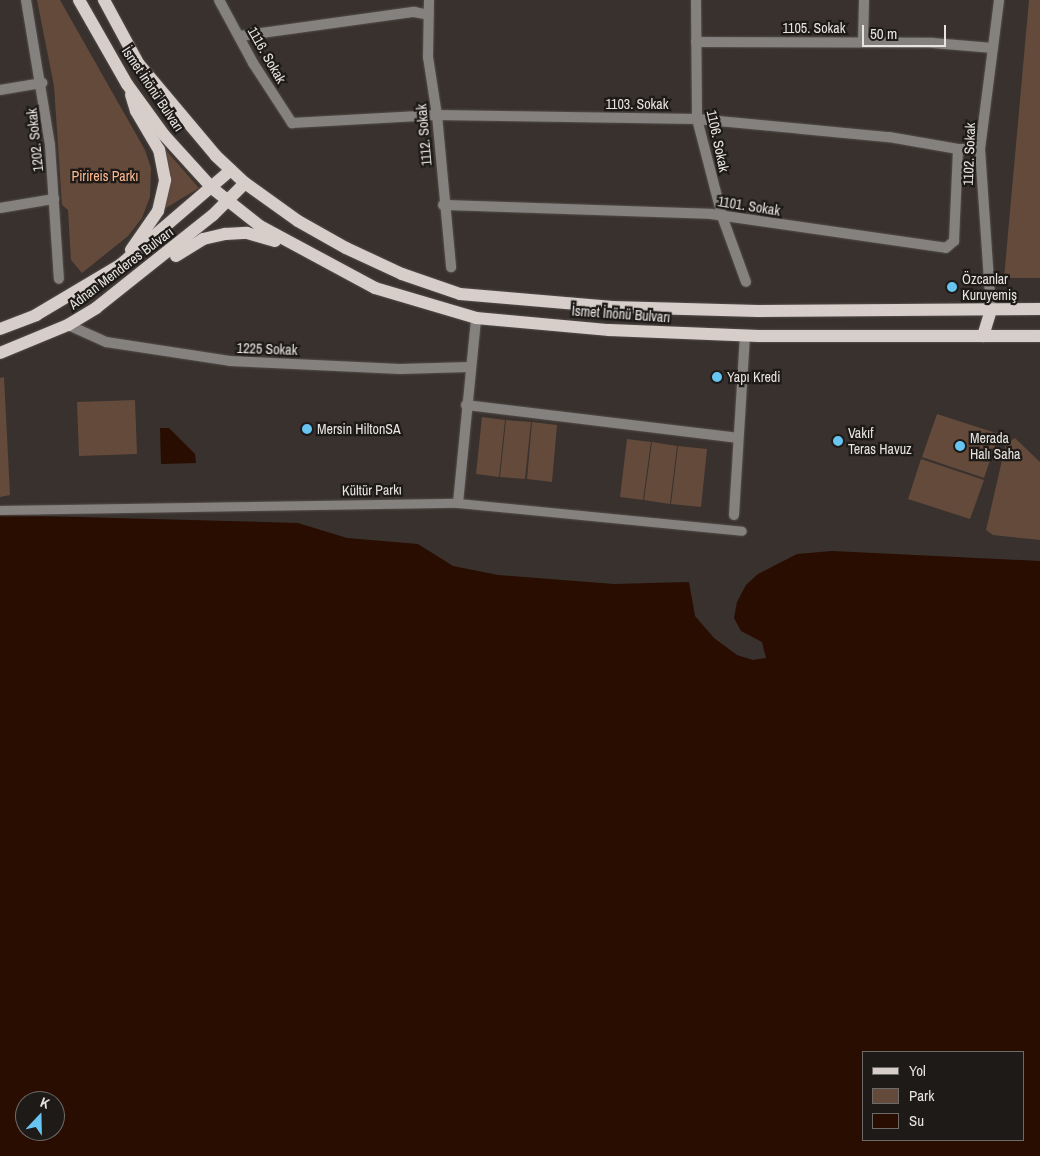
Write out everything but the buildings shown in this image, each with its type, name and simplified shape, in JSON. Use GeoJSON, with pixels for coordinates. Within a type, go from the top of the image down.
{"type":"FeatureCollection","features":[{"type":"Feature","properties":{"kind":"main road","name":"İsmet İnönü Bulvarı"},"geometry":{"type":"LineString","coordinates":[[79,0],[127,84],[164,135],[212,188],[227,202],[322,262],[374,288],[476,318],[609,330],[745,335],[1040,336]]}},
{"type":"Feature","properties":{"kind":"main road","name":"İsmet İnönü Bulvarı"},"geometry":{"type":"LineString","coordinates":[[104,0],[138,63],[230,170],[245,183],[298,221],[346,248],[402,274],[460,294],[612,307],[1040,309]]}},
{"type":"Feature","properties":{"kind":"main road"},"geometry":{"type":"LineString","coordinates":[[120,264],[158,210],[164,180],[159,150],[136,111],[127,84]]}},
{"type":"Feature","properties":{"kind":"main road","name":"Adnan Menderes Bulvarı"},"geometry":{"type":"LineString","coordinates":[[0,329],[36,315],[120,264],[212,188],[230,170]]}},
{"type":"Feature","properties":{"kind":"main road","name":"Adnan Menderes Bulvarı"},"geometry":{"type":"LineString","coordinates":[[0,353],[68,326],[146,271],[227,202],[245,183]]}},
{"type":"Feature","properties":{"kind":"main road"},"geometry":{"type":"LineString","coordinates":[[146,271],[203,240],[236,233],[268,238],[322,262]]}},
{"type":"Feature","properties":{"kind":"main road"},"geometry":{"type":"LineString","coordinates":[[983,336],[991,310]]}},
{"type":"Feature","properties":{"kind":"street","name":"1202. Sokak"},"geometry":{"type":"LineString","coordinates":[[26,0],[42,83],[60,278]]}},
{"type":"Feature","properties":{"kind":"street","name":"1116. Sokak"},"geometry":{"type":"LineString","coordinates":[[220,0],[292,123]]}},
{"type":"Feature","properties":{"kind":"street","name":"1112. Sokak"},"geometry":{"type":"LineString","coordinates":[[429,0],[428,57],[437,115],[443,205],[451,267]]}},
{"type":"Feature","properties":{"kind":"street","name":"1106. Sokak"},"geometry":{"type":"LineString","coordinates":[[696,0],[697,119],[722,216],[746,282]]}},
{"type":"Feature","properties":{"kind":"street"},"geometry":{"type":"LineString","coordinates":[[863,42],[864,0]]}},
{"type":"Feature","properties":{"kind":"street","name":"1102. Sokak"},"geometry":{"type":"LineString","coordinates":[[991,310],[980,149],[999,0]]}},
{"type":"Feature","properties":{"kind":"street"},"geometry":{"type":"LineString","coordinates":[[240,36],[414,12],[429,15]]}},
{"type":"Feature","properties":{"kind":"street","name":"1105. Sokak"},"geometry":{"type":"LineString","coordinates":[[696,42],[933,43],[993,48]]}},
{"type":"Feature","properties":{"kind":"street"},"geometry":{"type":"LineString","coordinates":[[0,90],[42,83]]}},
{"type":"Feature","properties":{"kind":"street","name":"1103. Sokak"},"geometry":{"type":"LineString","coordinates":[[292,123],[437,115],[697,119],[889,136],[958,149],[980,149]]}},
{"type":"Feature","properties":{"kind":"street","name":"1101. Sokak"},"geometry":{"type":"LineString","coordinates":[[443,205],[722,216],[946,248],[954,241],[958,149]]}},
{"type":"Feature","properties":{"kind":"street"},"geometry":{"type":"LineString","coordinates":[[0,208],[54,199]]}},
{"type":"Feature","properties":{"kind":"street"},"geometry":{"type":"LineString","coordinates":[[458,503],[466,405],[476,318]]}},
{"type":"Feature","properties":{"kind":"street","name":"1225 Sokak"},"geometry":{"type":"LineString","coordinates":[[68,326],[106,342],[230,361],[400,368],[470,366]]}},
{"type":"Feature","properties":{"kind":"street"},"geometry":{"type":"LineString","coordinates":[[734,515],[745,335]]}},
{"type":"Feature","properties":{"kind":"street"},"geometry":{"type":"LineString","coordinates":[[466,405],[738,438]]}},
{"type":"Feature","properties":{"kind":"street","name":"Kültür Parkı"},"geometry":{"type":"LineString","coordinates":[[0,510],[458,503],[742,530]]}},
{"type":"Feature","properties":{"kind":"green space","name":"Pirireis Parkı"},"geometry":{"type":"Polygon","coordinates":[[[37,0],[60,0],[145,150],[151,168],[150,197],[142,218],[128,236],[82,273],[71,260],[68,210],[62,205],[54,86],[37,0]]]}},
{"type":"Feature","properties":{"kind":"green space"},"geometry":{"type":"Polygon","coordinates":[[[1029,0],[1040,0],[1040,278],[1004,278],[1029,0]]]}},
{"type":"Feature","properties":{"kind":"green space"},"geometry":{"type":"Polygon","coordinates":[[[165,149],[199,188],[161,211],[165,149]]]}},
{"type":"Feature","properties":{"kind":"green space"},"geometry":{"type":"Polygon","coordinates":[[[4,377],[10,495],[0,497],[0,378],[4,377]]]}},
{"type":"Feature","properties":{"kind":"green space"},"geometry":{"type":"Polygon","coordinates":[[[135,400],[137,454],[79,456],[77,402],[135,400]]]}},
{"type":"Feature","properties":{"kind":"green space","name":"Merada Halı Saha"},"geometry":{"type":"Polygon","coordinates":[[[937,414],[999,434],[984,478],[922,457],[937,414]]]}},
{"type":"Feature","properties":{"kind":"green space"},"geometry":{"type":"Polygon","coordinates":[[[482,417],[505,420],[499,477],[476,474],[482,417]]]}},
{"type":"Feature","properties":{"kind":"green space"},"geometry":{"type":"Polygon","coordinates":[[[506,420],[531,422],[525,479],[500,477],[506,420]]]}},
{"type":"Feature","properties":{"kind":"green space"},"geometry":{"type":"Polygon","coordinates":[[[532,422],[557,425],[552,482],[527,479],[532,422]]]}},
{"type":"Feature","properties":{"kind":"green space"},"geometry":{"type":"Polygon","coordinates":[[[1015,438],[1040,462],[1040,540],[993,535],[986,530],[1006,443],[1015,438]]]}},
{"type":"Feature","properties":{"kind":"green space"},"geometry":{"type":"Polygon","coordinates":[[[627,439],[651,442],[643,500],[620,497],[627,439]]]}},
{"type":"Feature","properties":{"kind":"green space"},"geometry":{"type":"Polygon","coordinates":[[[652,442],[677,446],[670,504],[644,500],[652,442]]]}},
{"type":"Feature","properties":{"kind":"green space"},"geometry":{"type":"Polygon","coordinates":[[[678,446],[707,449],[701,507],[671,504],[678,446]]]}},
{"type":"Feature","properties":{"kind":"green space","name":"Merada Halı Saha"},"geometry":{"type":"Polygon","coordinates":[[[921,459],[984,480],[970,519],[908,499],[921,459]]]}},
{"type":"Feature","properties":{"kind":"water"},"geometry":{"type":"Polygon","coordinates":[[[160,428],[169,428],[195,454],[196,463],[161,464],[160,428]]]}},
{"type":"Feature","properties":{"kind":"water"},"geometry":{"type":"Polygon","coordinates":[[[0,515],[298,523],[347,538],[418,544],[453,566],[498,575],[614,584],[689,582],[695,616],[714,638],[737,655],[753,660],[766,658],[762,642],[741,631],[734,618],[737,602],[746,585],[758,574],[797,554],[832,551],[1040,561],[1040,1156],[0,1156],[0,515]]]}},
{"type":"Feature","properties":{"kind":"place","name":"Özcanlar Kuruyemiş"},"geometry":{"type":"Point","coordinates":[952,287]}},
{"type":"Feature","properties":{"kind":"place","name":"Yapı Kredi"},"geometry":{"type":"Point","coordinates":[717,377]}},
{"type":"Feature","properties":{"kind":"place","name":"Mersin HiltonSA"},"geometry":{"type":"Point","coordinates":[307,429]}},
{"type":"Feature","properties":{"kind":"place","name":"Vakıf Teras Havuz"},"geometry":{"type":"Point","coordinates":[838,441]}},
{"type":"Feature","properties":{"kind":"place","name":"Merada Halı Saha"},"geometry":{"type":"Point","coordinates":[960,446]}}]}
